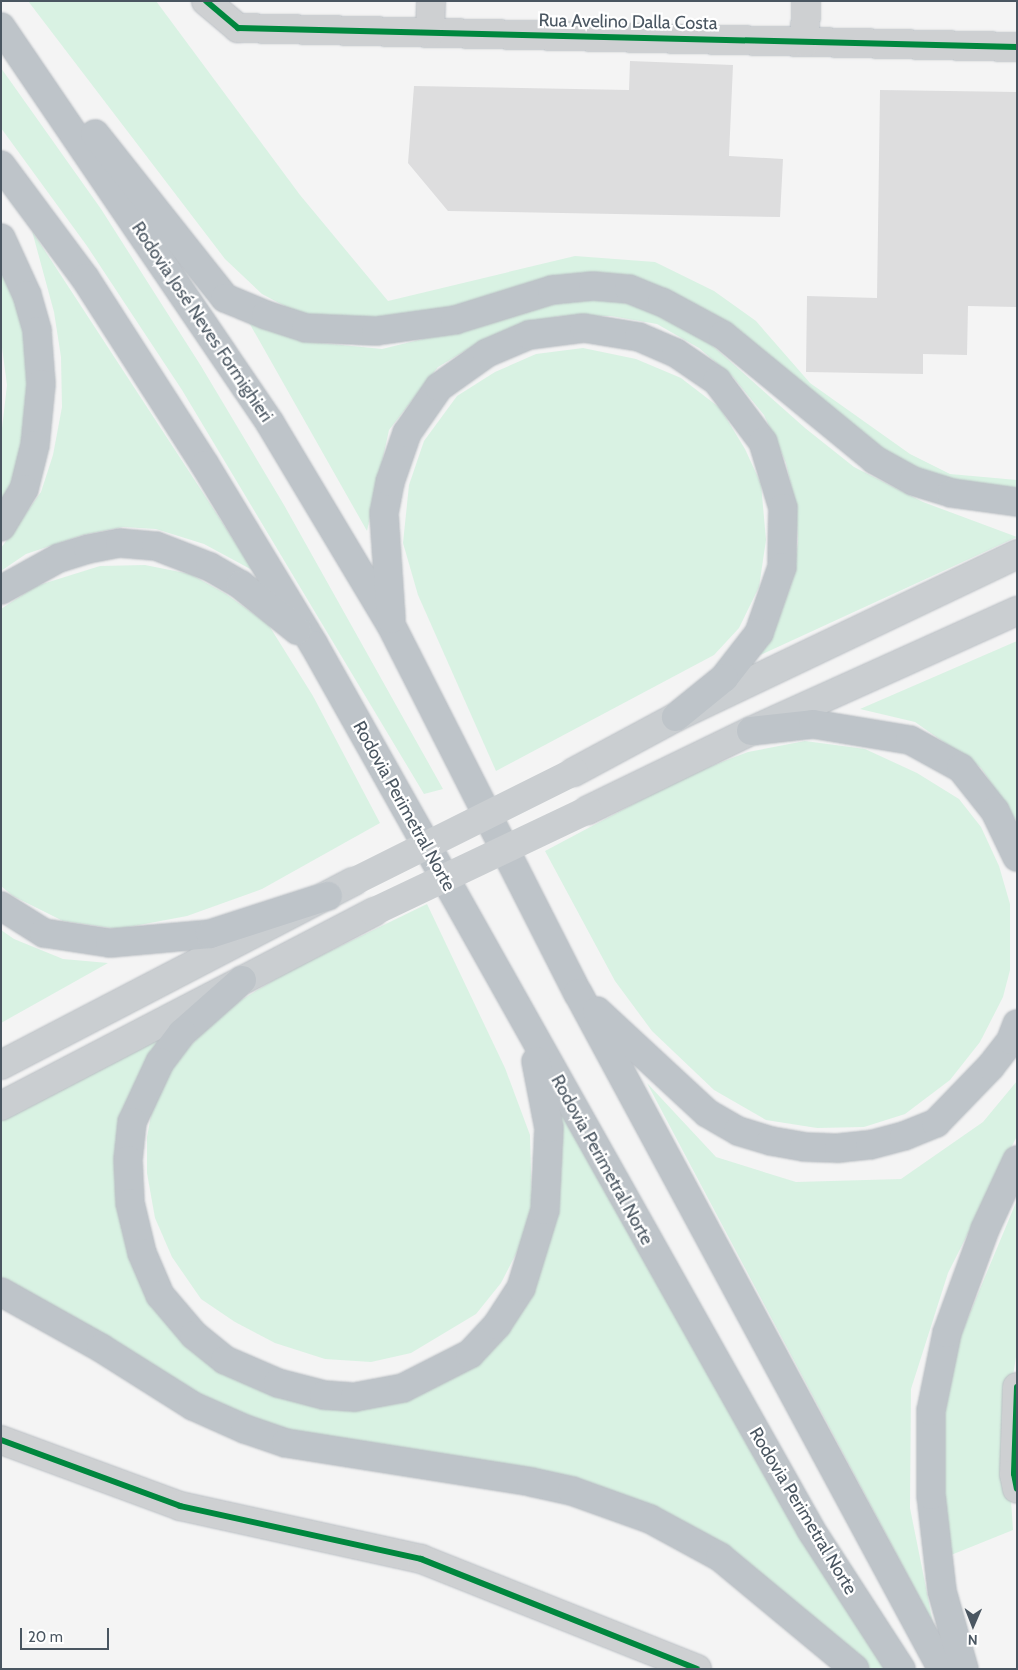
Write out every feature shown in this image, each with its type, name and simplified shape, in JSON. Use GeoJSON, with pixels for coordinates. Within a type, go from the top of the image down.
{"type":"FeatureCollection","features":[{"type":"Feature","properties":{"kind":"highway"},"geometry":{"type":"LineString","coordinates":[[7,34],[84,119],[225,298],[306,328],[376,331],[455,320],[552,290],[593,286],[629,289],[662,302],[723,335],[875,460],[898,472],[952,493],[1017,502]]}},
{"type":"Feature","properties":{"kind":"highway","name":"Rodovia José Neves Formighieri"},"geometry":{"type":"LineString","coordinates":[[7,34],[270,423],[391,625]]}},
{"type":"Feature","properties":{"kind":"highway"},"geometry":{"type":"LineString","coordinates":[[1,164],[96,294],[206,464],[314,645]]}},
{"type":"Feature","properties":{"kind":"highway"},"geometry":{"type":"LineString","coordinates":[[1,238],[27,295],[37,332],[40,384],[35,445],[24,489],[1,527]]}},
{"type":"Feature","properties":{"kind":"highway"},"geometry":{"type":"LineString","coordinates":[[676,717],[724,678],[758,632],[782,567],[783,508],[763,442],[717,381],[676,354],[639,336],[584,328],[529,335],[487,353],[439,388],[407,433],[390,482],[384,513],[391,625],[578,993],[942,1669]]}},
{"type":"Feature","properties":{"kind":"highway"},"geometry":{"type":"LineString","coordinates":[[1,590],[59,558],[88,549],[120,543],[156,546],[210,567],[241,585],[314,645]]}},
{"type":"Feature","properties":{"kind":"highway","name":"Rodovia Perimetral Norte"},"geometry":{"type":"LineString","coordinates":[[314,645],[811,1530],[901,1669]]}},
{"type":"Feature","properties":{"kind":"highway"},"geometry":{"type":"LineString","coordinates":[[751,731],[813,724],[910,740],[961,768],[995,811],[1017,857]]}},
{"type":"Feature","properties":{"kind":"highway"},"geometry":{"type":"LineString","coordinates":[[1,906],[44,933],[110,943],[210,934],[328,896]]}},
{"type":"Feature","properties":{"kind":"highway"},"geometry":{"type":"LineString","coordinates":[[242,980],[182,1033],[160,1062],[132,1122],[128,1160],[130,1202],[142,1253],[160,1295],[194,1335],[225,1360],[278,1383],[324,1395],[355,1397],[403,1388],[470,1354],[497,1325],[521,1288],[546,1210],[549,1128],[540,1074],[524,1019]]}},
{"type":"Feature","properties":{"kind":"highway"},"geometry":{"type":"LineString","coordinates":[[578,993],[707,1113],[738,1130],[804,1147],[870,1145],[904,1136],[936,1123],[990,1066],[1011,1040],[1017,1024]]}},
{"type":"Feature","properties":{"kind":"highway"},"geometry":{"type":"LineString","coordinates":[[964,1669],[941,1581],[931,1495],[931,1411],[947,1333],[985,1229],[1017,1160]]}},
{"type":"Feature","properties":{"kind":"highway"},"geometry":{"type":"LineString","coordinates":[[1,1292],[100,1348],[193,1406],[245,1429],[286,1443],[531,1482],[580,1494],[650,1519],[720,1557],[855,1669]]}},
{"type":"Feature","properties":{"kind":"main road"},"geometry":{"type":"LineString","coordinates":[[1,1066],[353,882],[574,772],[676,717],[1017,554]]}},
{"type":"Feature","properties":{"kind":"main road"},"geometry":{"type":"LineString","coordinates":[[1,1106],[373,912],[751,731],[1017,611]]}},
{"type":"Feature","properties":{"kind":"street","name":"Rua Avelino Dalla Costa"},"geometry":{"type":"LineString","coordinates":[[206,1],[238,28],[1017,47]]}},
{"type":"Feature","properties":{"kind":"street"},"geometry":{"type":"LineString","coordinates":[[430,32],[431,1]]}},
{"type":"Feature","properties":{"kind":"street"},"geometry":{"type":"LineString","coordinates":[[804,42],[806,1]]}},
{"type":"Feature","properties":{"kind":"street"},"geometry":{"type":"LineString","coordinates":[[1016,1391],[1014,1474],[1017,1489]]}},
{"type":"Feature","properties":{"kind":"street"},"geometry":{"type":"LineString","coordinates":[[1,1440],[180,1506],[420,1559],[697,1669]]}},
{"type":"Feature","properties":{"kind":"green space"},"geometry":{"type":"Polygon","coordinates":[[[28,1],[156,1],[300,195],[388,301],[575,256],[655,262],[714,291],[756,321],[810,383],[910,454],[950,474],[1017,480],[1017,491],[993,491],[902,465],[636,283],[399,320],[330,321],[296,312],[262,294],[225,259],[28,1]]]}},
{"type":"Feature","properties":{"kind":"green space"},"geometry":{"type":"Polygon","coordinates":[[[1,68],[101,209],[201,366],[284,505],[443,789],[424,794],[182,390],[87,246],[1,128],[1,68]]]}},
{"type":"Feature","properties":{"kind":"green space"},"geometry":{"type":"Polygon","coordinates":[[[32,231],[254,571],[204,544],[156,529],[123,527],[83,535],[26,554],[1,571],[1,548],[41,492],[53,455],[62,407],[61,357],[54,312],[32,231]]]}},
{"type":"Feature","properties":{"kind":"green space"},"geometry":{"type":"Polygon","coordinates":[[[1,261],[21,306],[30,394],[22,447],[10,488],[1,502],[1,437],[7,385],[1,340],[1,261]]]}},
{"type":"Feature","properties":{"kind":"green space"},"geometry":{"type":"Polygon","coordinates":[[[610,298],[660,310],[705,339],[805,428],[854,467],[923,502],[1017,537],[758,656],[778,621],[792,582],[798,542],[796,508],[786,463],[764,415],[733,377],[699,348],[657,324],[611,316],[560,316],[512,327],[473,346],[438,367],[389,430],[367,531],[247,319],[301,341],[382,349],[431,337],[529,303],[610,298]]]}},
{"type":"Feature","properties":{"kind":"green space"},"geometry":{"type":"Polygon","coordinates":[[[583,348],[636,359],[681,378],[720,408],[745,449],[761,484],[766,540],[759,587],[739,628],[714,655],[496,771],[418,595],[403,543],[409,485],[424,441],[457,396],[495,372],[536,354],[583,348]]]}},
{"type":"Feature","properties":{"kind":"green space"},"geometry":{"type":"Polygon","coordinates":[[[145,565],[190,574],[226,594],[268,624],[313,696],[380,823],[262,889],[187,916],[118,929],[63,921],[13,896],[1,886],[1,609],[36,586],[100,566],[145,565]]]}},
{"type":"Feature","properties":{"kind":"green space"},"geometry":{"type":"Polygon","coordinates":[[[1017,641],[1017,822],[981,768],[915,722],[860,709],[1017,641]]]}},
{"type":"Feature","properties":{"kind":"green space"},"geometry":{"type":"Polygon","coordinates":[[[805,741],[865,749],[917,773],[959,799],[981,827],[999,866],[1010,904],[1010,970],[1003,997],[980,1042],[950,1080],[905,1114],[864,1127],[817,1128],[766,1120],[714,1090],[652,1031],[615,981],[545,851],[690,774],[748,752],[805,741]]]}},
{"type":"Feature","properties":{"kind":"green space"},"geometry":{"type":"Polygon","coordinates":[[[427,904],[505,1068],[530,1135],[532,1207],[520,1246],[501,1283],[476,1314],[411,1353],[371,1362],[325,1359],[275,1343],[235,1322],[201,1299],[172,1257],[155,1218],[147,1173],[147,1137],[155,1094],[179,1057],[226,1009],[289,971],[427,904]]]}},
{"type":"Feature","properties":{"kind":"green space"},"geometry":{"type":"Polygon","coordinates":[[[1,930],[14,939],[63,959],[108,963],[1,1023],[1,930]]]}},
{"type":"Feature","properties":{"kind":"green space"},"geometry":{"type":"Polygon","coordinates":[[[224,992],[154,1062],[127,1204],[189,1335],[323,1398],[471,1357],[538,1249],[543,1076],[895,1669],[857,1669],[688,1532],[243,1424],[1,1288],[1,1109],[224,992]]]}},
{"type":"Feature","properties":{"kind":"green space"},"geometry":{"type":"Polygon","coordinates":[[[1017,1081],[1017,1136],[948,1273],[911,1389],[910,1508],[933,1623],[647,1083],[716,1157],[796,1182],[901,1179],[983,1122],[1017,1081]]]}},
{"type":"Feature","properties":{"kind":"green space"},"geometry":{"type":"Polygon","coordinates":[[[1017,1200],[1017,1351],[1010,1394],[1008,1455],[1013,1530],[951,1555],[942,1498],[944,1416],[960,1337],[1017,1200]]]}},
{"type":"Feature","properties":{"kind":"building"},"geometry":{"type":"Polygon","coordinates":[[[630,61],[733,65],[729,156],[783,159],[780,217],[448,211],[408,163],[414,86],[629,90],[630,61]]]}},
{"type":"Feature","properties":{"kind":"building"},"geometry":{"type":"Polygon","coordinates":[[[880,90],[1017,92],[1017,307],[968,306],[967,355],[923,354],[923,374],[806,372],[807,296],[877,298],[880,90]]]}},
{"type":"Feature","properties":{"kind":"cycle path"},"geometry":{"type":"LineString","coordinates":[[206,1],[238,28],[1017,47]]}},
{"type":"Feature","properties":{"kind":"cycle path"},"geometry":{"type":"LineString","coordinates":[[1017,1387],[1014,1474],[1017,1489]]}},
{"type":"Feature","properties":{"kind":"cycle path"},"geometry":{"type":"LineString","coordinates":[[1,1440],[180,1506],[421,1559],[697,1669]]}}]}
